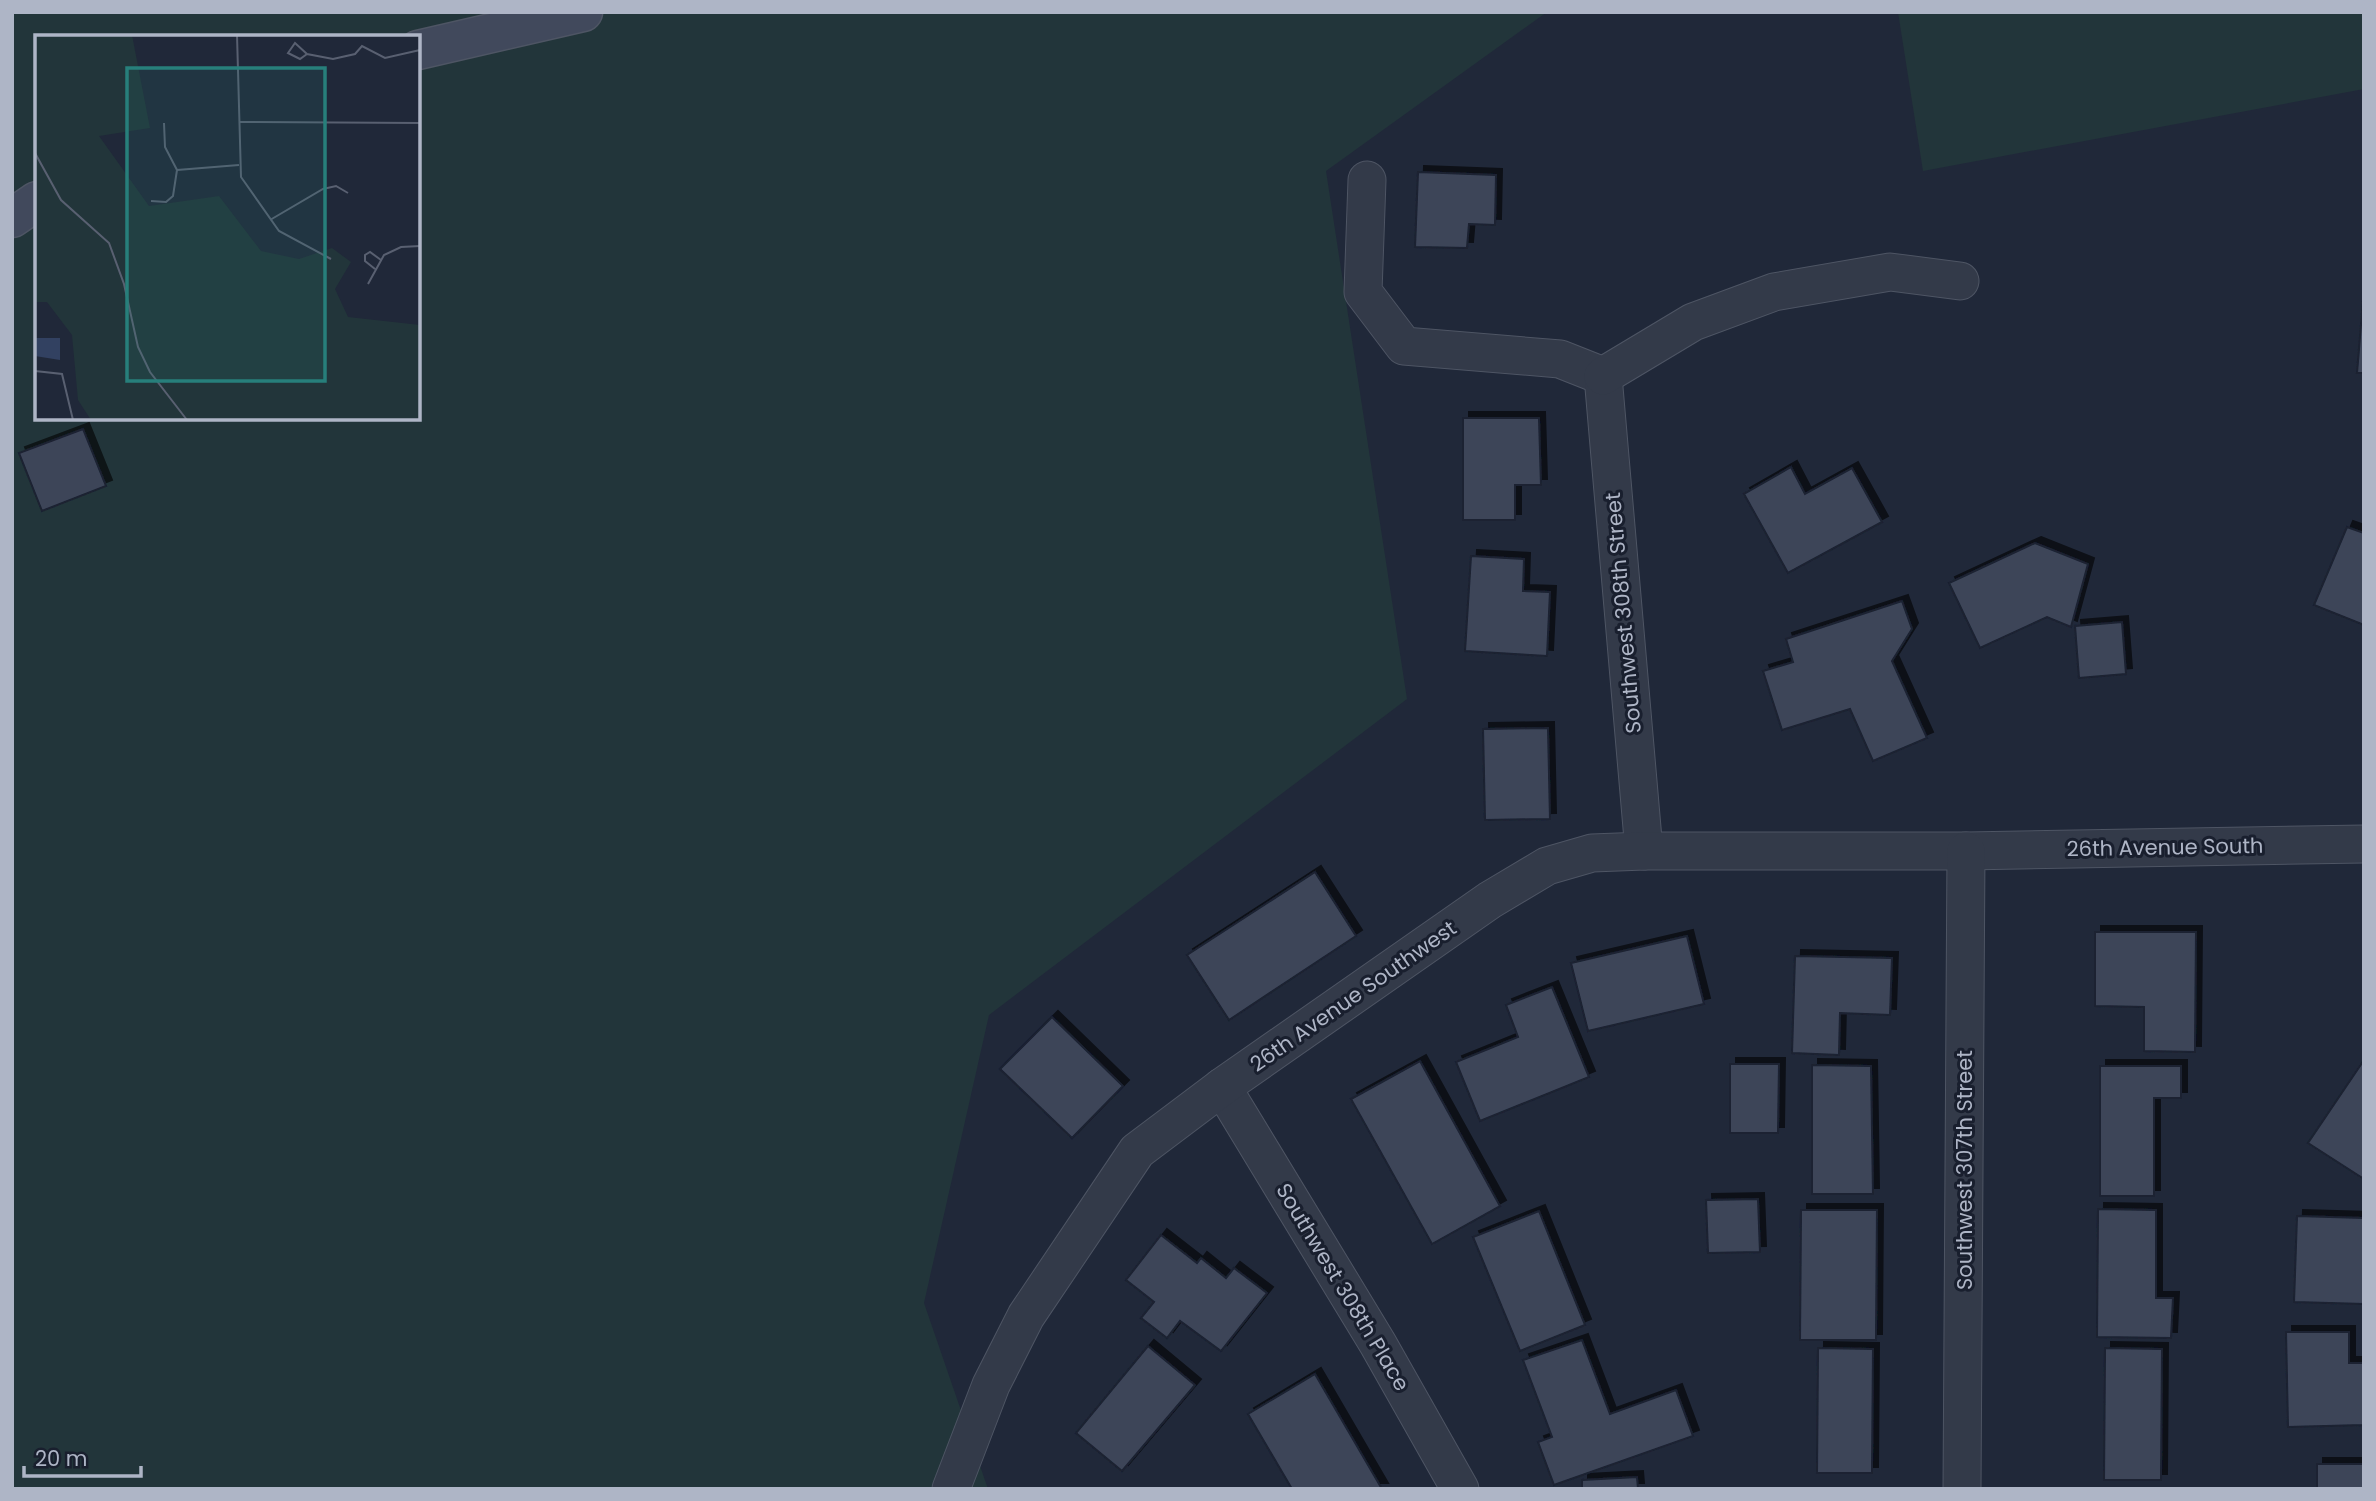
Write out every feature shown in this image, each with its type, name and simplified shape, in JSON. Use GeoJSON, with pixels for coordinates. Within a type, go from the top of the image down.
{"type":"FeatureCollection","features":[{"type":"Feature","properties":{"kind":"main road"},"geometry":{"type":"LineString","coordinates":[[420,50],[583,12]]}},
{"type":"Feature","properties":{"kind":"main road"},"geometry":{"type":"LineString","coordinates":[[12,218],[35,202]]}},
{"type":"Feature","properties":{"kind":"street"},"geometry":{"type":"LineString","coordinates":[[1367,180],[1363,292],[1404,346],[1560,359],[1603,376],[1693,322],[1774,292],[1890,272],[1960,281]]}},
{"type":"Feature","properties":{"kind":"street","name":"Southwest 308th Street"},"geometry":{"type":"LineString","coordinates":[[1603,376],[1644,851]]}},
{"type":"Feature","properties":{"kind":"street","name":"26th Avenue South"},"geometry":{"type":"LineString","coordinates":[[1966,851],[2364,844]]}},
{"type":"Feature","properties":{"kind":"street","name":"26th Avenue Southwest"},"geometry":{"type":"LineString","coordinates":[[951,1489],[991,1385],[1026,1316],[1137,1151],[1223,1087],[1490,900],[1546,866],[1592,853],[1966,851]]}},
{"type":"Feature","properties":{"kind":"street","name":"Southwest 307th Street"},"geometry":{"type":"LineString","coordinates":[[1962,1489],[1966,851]]}},
{"type":"Feature","properties":{"kind":"street","name":"Southwest 308th Place"},"geometry":{"type":"LineString","coordinates":[[1223,1087],[1378,1343],[1460,1489]]}},
{"type":"Feature","properties":{"kind":"green space"},"geometry":{"type":"Polygon","coordinates":[[[12,12],[1547,12],[1326,171],[1407,699],[989,1015],[924,1303],[988,1489],[12,1489],[12,12]]]}},
{"type":"Feature","properties":{"kind":"green space"},"geometry":{"type":"Polygon","coordinates":[[[1898,12],[2364,12],[2364,89],[1923,171],[1898,12]]]}},
{"type":"Feature","properties":{"kind":"building"},"geometry":{"type":"Polygon","coordinates":[[[1418,172],[1496,175],[1495,225],[1469,224],[1467,248],[1415,247],[1418,172]]]}},
{"type":"Feature","properties":{"kind":"building"},"geometry":{"type":"Polygon","coordinates":[[[2364,288],[2364,373],[2357,373],[2364,288]]]}},
{"type":"Feature","properties":{"kind":"building"},"geometry":{"type":"Polygon","coordinates":[[[1463,418],[1539,418],[1541,485],[1515,485],[1515,520],[1463,520],[1463,418]]]}},
{"type":"Feature","properties":{"kind":"building"},"geometry":{"type":"Polygon","coordinates":[[[83,429],[106,486],[42,511],[19,453],[83,429]]]}},
{"type":"Feature","properties":{"kind":"building"},"geometry":{"type":"Polygon","coordinates":[[[1791,467],[1805,494],[1852,468],[1882,522],[1788,573],[1744,494],[1791,467]]]}},
{"type":"Feature","properties":{"kind":"building"},"geometry":{"type":"Polygon","coordinates":[[[2347,527],[2364,533],[2364,625],[2314,605],[2347,527]]]}},
{"type":"Feature","properties":{"kind":"building"},"geometry":{"type":"Polygon","coordinates":[[[2035,543],[2088,564],[2071,627],[2047,617],[1980,648],[1949,583],[2035,543]]]}},
{"type":"Feature","properties":{"kind":"building"},"geometry":{"type":"Polygon","coordinates":[[[1471,556],[1524,559],[1523,591],[1550,592],[1547,656],[1465,651],[1471,556]]]}},
{"type":"Feature","properties":{"kind":"building"},"geometry":{"type":"Polygon","coordinates":[[[1902,601],[1912,629],[1892,661],[1927,738],[1873,761],[1850,709],[1782,730],[1763,671],[1793,662],[1786,639],[1902,601]]]}},
{"type":"Feature","properties":{"kind":"building"},"geometry":{"type":"Polygon","coordinates":[[[2122,622],[2126,674],[2079,678],[2075,626],[2122,622]]]}},
{"type":"Feature","properties":{"kind":"building"},"geometry":{"type":"Polygon","coordinates":[[[1548,728],[1550,819],[1485,820],[1483,729],[1548,728]]]}},
{"type":"Feature","properties":{"kind":"building"},"geometry":{"type":"Polygon","coordinates":[[[1315,872],[1356,936],[1229,1020],[1187,955],[1315,872]]]}},
{"type":"Feature","properties":{"kind":"building"},"geometry":{"type":"Polygon","coordinates":[[[2095,932],[2196,932],[2195,1052],[2144,1051],[2144,1007],[2095,1006],[2095,932]]]}},
{"type":"Feature","properties":{"kind":"building"},"geometry":{"type":"Polygon","coordinates":[[[1687,936],[1704,1004],[1588,1031],[1571,963],[1687,936]]]}},
{"type":"Feature","properties":{"kind":"building"},"geometry":{"type":"Polygon","coordinates":[[[1795,956],[1892,958],[1890,1015],[1840,1013],[1839,1055],[1792,1053],[1795,956]]]}},
{"type":"Feature","properties":{"kind":"building"},"geometry":{"type":"Polygon","coordinates":[[[1552,987],[1589,1077],[1480,1121],[1456,1062],[1518,1037],[1506,1005],[1552,987]]]}},
{"type":"Feature","properties":{"kind":"building"},"geometry":{"type":"Polygon","coordinates":[[[1052,1017],[1123,1086],[1072,1138],[1000,1069],[1052,1017]]]}},
{"type":"Feature","properties":{"kind":"building"},"geometry":{"type":"Polygon","coordinates":[[[2364,1060],[2364,1179],[2308,1143],[2364,1060]]]}},
{"type":"Feature","properties":{"kind":"building"},"geometry":{"type":"Polygon","coordinates":[[[1420,1061],[1500,1206],[1432,1244],[1351,1099],[1420,1061]]]}},
{"type":"Feature","properties":{"kind":"building"},"geometry":{"type":"Polygon","coordinates":[[[1730,1064],[1779,1064],[1778,1133],[1730,1133],[1730,1064]]]}},
{"type":"Feature","properties":{"kind":"building"},"geometry":{"type":"Polygon","coordinates":[[[1812,1065],[1871,1066],[1873,1194],[1812,1194],[1812,1065]]]}},
{"type":"Feature","properties":{"kind":"building"},"geometry":{"type":"Polygon","coordinates":[[[2100,1066],[2181,1066],[2181,1098],[2154,1098],[2154,1196],[2100,1196],[2100,1066]]]}},
{"type":"Feature","properties":{"kind":"building"},"geometry":{"type":"Polygon","coordinates":[[[1758,1199],[1760,1252],[1708,1253],[1706,1200],[1758,1199]]]}},
{"type":"Feature","properties":{"kind":"building"},"geometry":{"type":"Polygon","coordinates":[[[2098,1209],[2156,1210],[2156,1298],[2173,1298],[2171,1338],[2097,1337],[2098,1209]]]}},
{"type":"Feature","properties":{"kind":"building"},"geometry":{"type":"Polygon","coordinates":[[[1801,1210],[1877,1210],[1876,1340],[1800,1340],[1801,1210]]]}},
{"type":"Feature","properties":{"kind":"building"},"geometry":{"type":"Polygon","coordinates":[[[1539,1211],[1585,1325],[1520,1351],[1473,1237],[1539,1211]]]}},
{"type":"Feature","properties":{"kind":"building"},"geometry":{"type":"Polygon","coordinates":[[[2297,1216],[2364,1218],[2364,1304],[2294,1302],[2297,1216]]]}},
{"type":"Feature","properties":{"kind":"building"},"geometry":{"type":"Polygon","coordinates":[[[1161,1235],[1197,1263],[1201,1258],[1226,1278],[1234,1268],[1267,1293],[1221,1351],[1180,1321],[1167,1338],[1141,1318],[1154,1302],[1126,1280],[1161,1235]]]}},
{"type":"Feature","properties":{"kind":"building"},"geometry":{"type":"Polygon","coordinates":[[[2286,1332],[2349,1332],[2349,1363],[2364,1363],[2364,1425],[2288,1427],[2286,1332]]]}},
{"type":"Feature","properties":{"kind":"building"},"geometry":{"type":"Polygon","coordinates":[[[1582,1340],[1610,1414],[1676,1390],[1693,1436],[1554,1485],[1538,1442],[1552,1437],[1523,1360],[1582,1340]]]}},
{"type":"Feature","properties":{"kind":"building"},"geometry":{"type":"Polygon","coordinates":[[[1148,1346],[1195,1385],[1122,1471],[1076,1433],[1148,1346]]]}},
{"type":"Feature","properties":{"kind":"building"},"geometry":{"type":"Polygon","coordinates":[[[1818,1348],[1873,1349],[1872,1473],[1817,1473],[1818,1348]]]}},
{"type":"Feature","properties":{"kind":"building"},"geometry":{"type":"Polygon","coordinates":[[[2105,1348],[2162,1349],[2161,1480],[2104,1480],[2105,1348]]]}},
{"type":"Feature","properties":{"kind":"building"},"geometry":{"type":"Polygon","coordinates":[[[1315,1374],[1382,1489],[1292,1489],[1248,1414],[1315,1374]]]}},
{"type":"Feature","properties":{"kind":"building"},"geometry":{"type":"Polygon","coordinates":[[[2317,1464],[2364,1464],[2364,1489],[2317,1489],[2317,1464]]]}},
{"type":"Feature","properties":{"kind":"building"},"geometry":{"type":"Polygon","coordinates":[[[1637,1477],[1638,1489],[1582,1489],[1582,1480],[1637,1477]]]}}]}
